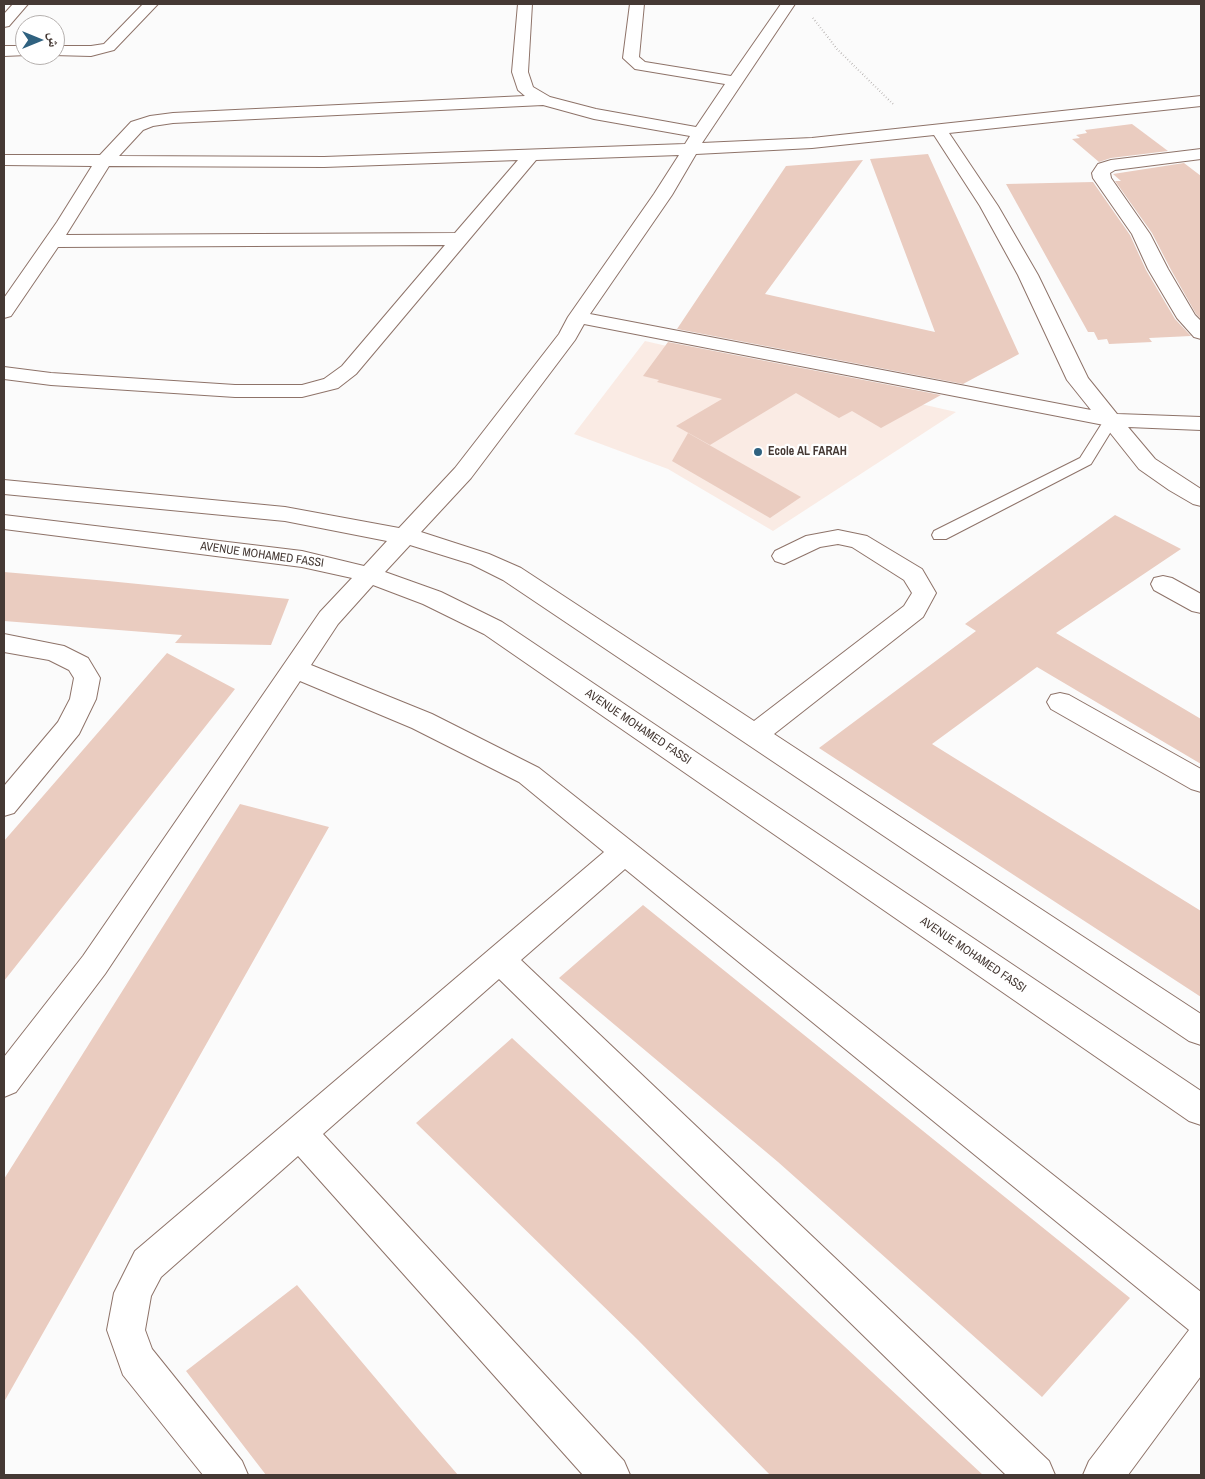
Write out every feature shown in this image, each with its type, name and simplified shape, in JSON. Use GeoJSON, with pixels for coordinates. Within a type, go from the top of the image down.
{"type":"FeatureCollection","features":[{"type":"Feature","properties":{"kind":"street"},"geometry":{"type":"LineString","coordinates":[[4,23],[22,4]]}},
{"type":"Feature","properties":{"kind":"street"},"geometry":{"type":"LineString","coordinates":[[65,52],[91,51],[109,47],[151,4]]}},
{"type":"Feature","properties":{"kind":"street"},"geometry":{"type":"LineString","coordinates":[[525,4],[520,72],[526,90],[544,100],[695,141]]}},
{"type":"Feature","properties":{"kind":"street"},"geometry":{"type":"LineString","coordinates":[[637,4],[631,58],[640,66],[735,81]]}},
{"type":"Feature","properties":{"kind":"street"},"geometry":{"type":"LineString","coordinates":[[4,1082],[94,965],[329,618],[407,537],[463,473],[568,336],[578,317],[663,195],[695,141],[788,4]]}},
{"type":"Feature","properties":{"kind":"street"},"geometry":{"type":"LineString","coordinates":[[4,312],[53,241],[103,162],[137,126],[150,121],[173,118],[544,100]]}},
{"type":"Feature","properties":{"kind":"street"},"geometry":{"type":"LineString","coordinates":[[4,160],[324,162],[532,154],[695,141],[812,143],[1201,101]]}},
{"type":"Feature","properties":{"kind":"street"},"geometry":{"type":"LineString","coordinates":[[938,129],[990,206],[1028,275],[1078,380],[1147,464],[1201,499]]}},
{"type":"Feature","properties":{"kind":"street"},"geometry":{"type":"LineString","coordinates":[[4,373],[51,379],[235,391],[276,392],[314,390],[331,384],[349,370],[532,154]]}},
{"type":"Feature","properties":{"kind":"street"},"geometry":{"type":"LineString","coordinates":[[1201,154],[1111,165],[1104,168],[1101,173],[1102,178],[1141,234],[1187,318],[1201,333]]}},
{"type":"Feature","properties":{"kind":"street"},"geometry":{"type":"LineString","coordinates":[[53,241],[460,239]]}},
{"type":"Feature","properties":{"kind":"street"},"geometry":{"type":"LineString","coordinates":[[578,317],[1111,420],[1201,423]]}},
{"type":"Feature","properties":{"kind":"street"},"geometry":{"type":"LineString","coordinates":[[4,487],[285,514],[407,537],[466,554],[512,574],[1201,1030]]}},
{"type":"Feature","properties":{"kind":"street","name":"AVENUE MOHAMED FASSI"},"geometry":{"type":"LineString","coordinates":[[4,522],[302,558],[370,575],[432,598],[493,628],[1201,1110]]}},
{"type":"Feature","properties":{"kind":"street"},"geometry":{"type":"LineString","coordinates":[[754,735],[914,611],[924,593],[913,575],[859,541],[838,537],[814,541],[784,556]]}},
{"type":"Feature","properties":{"kind":"street"},"geometry":{"type":"LineString","coordinates":[[1162,584],[1201,605]]}},
{"type":"Feature","properties":{"kind":"street"},"geometry":{"type":"LineString","coordinates":[[4,643],[55,652],[79,664],[87,678],[83,699],[69,727],[4,804]]}},
{"type":"Feature","properties":{"kind":"street"},"geometry":{"type":"LineString","coordinates":[[295,669],[422,721],[529,774],[1201,1316]]}},
{"type":"Feature","properties":{"kind":"street"},"geometry":{"type":"LineString","coordinates":[[1060,702],[1201,782]]}},
{"type":"Feature","properties":{"kind":"street"},"geometry":{"type":"LineString","coordinates":[[228,1475],[137,1361],[126,1330],[133,1293],[148,1264],[625,851]]}},
{"type":"Feature","properties":{"kind":"street"},"geometry":{"type":"LineString","coordinates":[[499,959],[1035,1475]]}},
{"type":"Feature","properties":{"kind":"street"},"geometry":{"type":"LineString","coordinates":[[300,1133],[610,1475]]}},
{"type":"Feature","properties":{"kind":"street"},"geometry":{"type":"LineString","coordinates":[[1103,1475],[1201,1344]]}},
{"type":"Feature","properties":{"kind":"lane"},"geometry":{"type":"LineString","coordinates":[[940,535],[1086,461],[1111,420]]}},
{"type":"Feature","properties":{"kind":"path"},"geometry":{"type":"LineString","coordinates":[[809,12],[837,49],[885,98],[897,108],[938,129]]}},
{"type":"Feature","properties":{"kind":"shaded area","name":"Ecole AL FARAH"},"geometry":{"type":"Polygon","coordinates":[[[645,341],[956,412],[773,531],[668,469],[574,434],[645,341]]]}},
{"type":"Feature","properties":{"kind":"building"},"geometry":{"type":"Polygon","coordinates":[[[1132,124],[1168,151],[1111,158],[1099,162],[1072,139],[1080,138],[1076,135],[1087,133],[1085,130],[1132,124]]]}},
{"type":"Feature","properties":{"kind":"building"},"geometry":{"type":"Polygon","coordinates":[[[928,154],[1019,354],[963,384],[677,329],[786,166],[863,160],[765,294],[935,332],[870,159],[928,154]]]}},
{"type":"Feature","properties":{"kind":"building"},"geometry":{"type":"Polygon","coordinates":[[[1184,163],[1201,176],[1201,319],[1196,314],[1152,233],[1115,181],[1121,181],[1113,174],[1184,163]]]}},
{"type":"Feature","properties":{"kind":"building"},"geometry":{"type":"Polygon","coordinates":[[[1093,182],[1130,235],[1146,270],[1175,319],[1191,336],[1149,338],[1152,342],[1109,344],[1107,339],[1098,340],[1094,332],[1088,332],[1006,184],[1093,182]]]}},
{"type":"Feature","properties":{"kind":"building"},"geometry":{"type":"Polygon","coordinates":[[[668,342],[941,395],[881,428],[852,411],[839,418],[796,393],[710,445],[676,426],[722,399],[657,382],[659,380],[643,376],[668,342]]]}},
{"type":"Feature","properties":{"kind":"building"},"geometry":{"type":"Polygon","coordinates":[[[688,433],[801,497],[770,518],[672,461],[688,433]]]}},
{"type":"Feature","properties":{"kind":"building"},"geometry":{"type":"Polygon","coordinates":[[[1115,515],[1181,549],[1056,633],[1201,719],[1201,764],[1037,667],[932,744],[1201,911],[1201,997],[819,748],[976,631],[965,624],[1115,515]]]}},
{"type":"Feature","properties":{"kind":"building"},"geometry":{"type":"Polygon","coordinates":[[[4,572],[289,599],[271,645],[175,643],[182,635],[4,621],[4,572]]]}},
{"type":"Feature","properties":{"kind":"building"},"geometry":{"type":"Polygon","coordinates":[[[167,653],[235,689],[4,981],[4,841],[167,653]]]}},
{"type":"Feature","properties":{"kind":"building"},"geometry":{"type":"Polygon","coordinates":[[[240,804],[329,827],[4,1402],[4,1179],[240,804]]]}},
{"type":"Feature","properties":{"kind":"building"},"geometry":{"type":"Polygon","coordinates":[[[643,905],[1130,1298],[1042,1397],[778,1162],[559,978],[643,905]]]}},
{"type":"Feature","properties":{"kind":"building"},"geometry":{"type":"Polygon","coordinates":[[[512,1038],[983,1475],[770,1475],[638,1340],[416,1123],[512,1038]]]}},
{"type":"Feature","properties":{"kind":"building"},"geometry":{"type":"Polygon","coordinates":[[[297,1285],[458,1475],[266,1475],[186,1371],[297,1285]]]}},
{"type":"Feature","properties":{"kind":"place","name":"Ecole AL FARAH"},"geometry":{"type":"Point","coordinates":[758,452]}}]}
